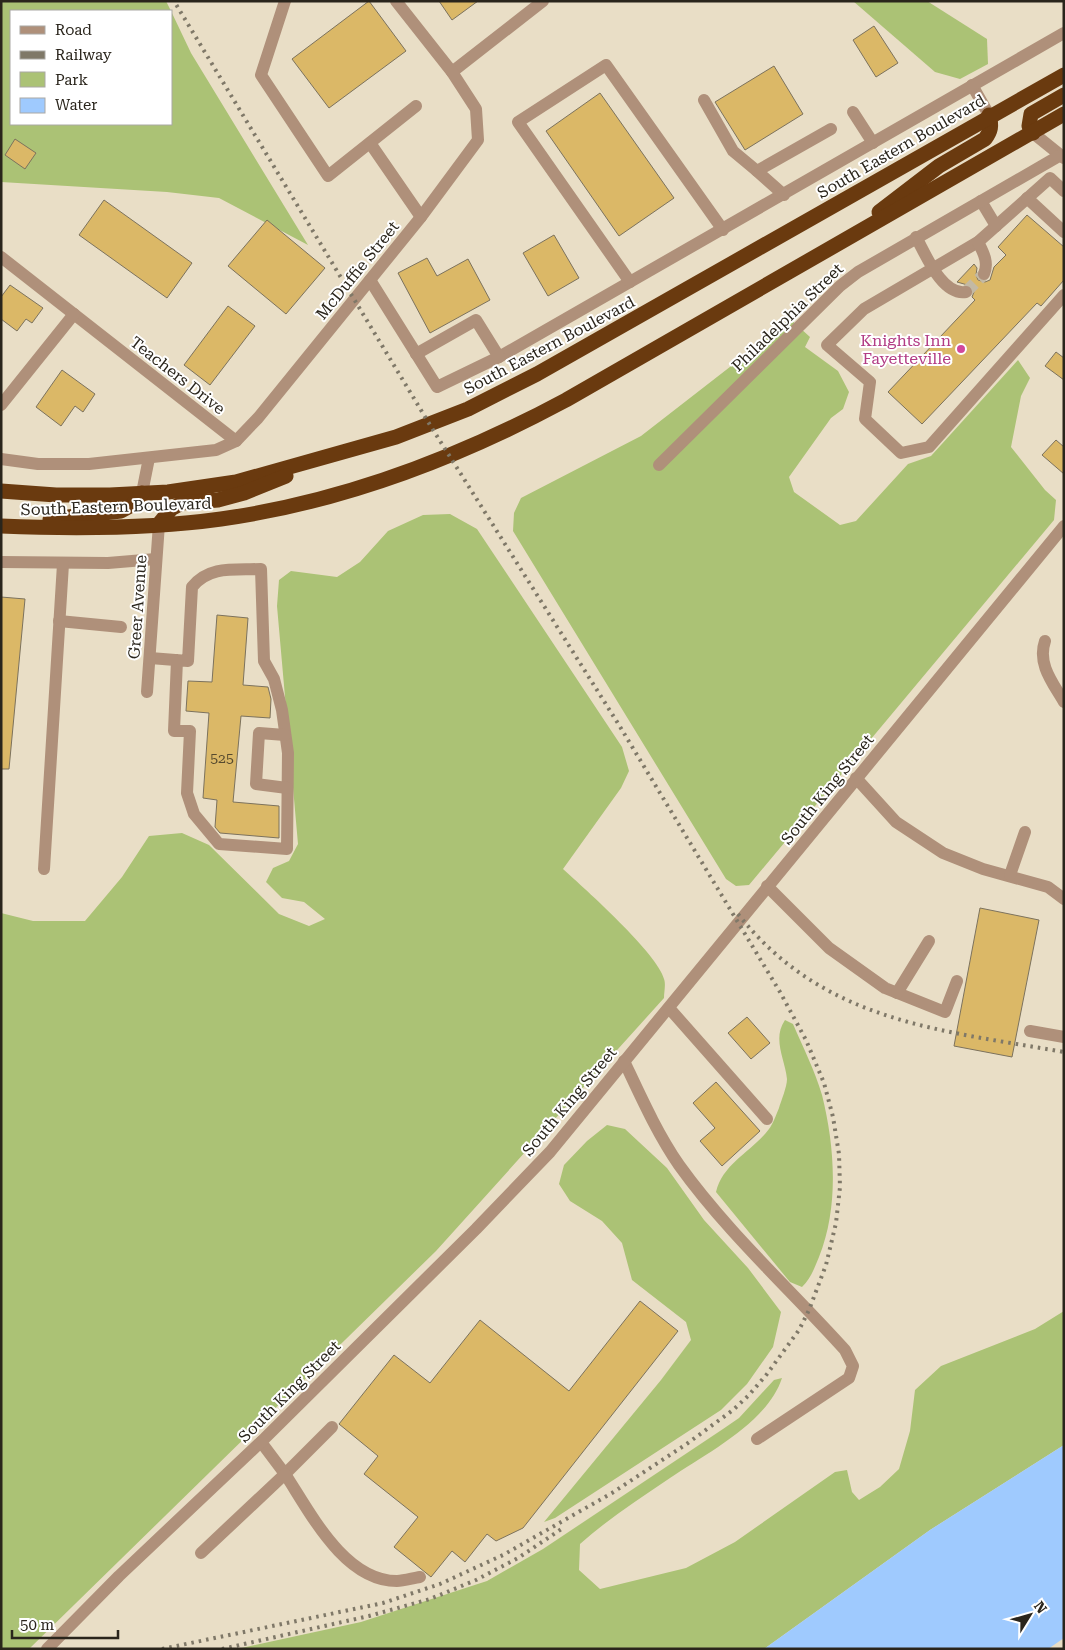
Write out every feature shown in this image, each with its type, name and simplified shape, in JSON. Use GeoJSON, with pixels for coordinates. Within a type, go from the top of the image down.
{"type":"FeatureCollection","features":[{"type":"Feature","properties":{"kind":"highway","name":"South Eastern Boulevard"},"geometry":{"type":"LineString","coordinates":[[1,491],[56,495],[142,493],[236,482],[396,437],[453,415],[537,374],[989,115],[1064,75]]}},
{"type":"Feature","properties":{"kind":"highway"},"geometry":{"type":"LineString","coordinates":[[1033,132],[1029,126],[1031,114],[1064,95]]}},
{"type":"Feature","properties":{"kind":"highway","name":"South Eastern Boulevard"},"geometry":{"type":"LineString","coordinates":[[1,525],[45,528],[158,524],[220,519],[292,505],[399,476],[450,457],[566,400],[1064,114]]}},
{"type":"Feature","properties":{"kind":"highway"},"geometry":{"type":"LineString","coordinates":[[825,252],[939,166],[985,139],[992,125],[989,115]]}},
{"type":"Feature","properties":{"kind":"highway"},"geometry":{"type":"LineString","coordinates":[[158,524],[171,509],[182,504],[218,500],[244,493],[340,454]]}},
{"type":"Feature","properties":{"kind":"highway"},"geometry":{"type":"LineString","coordinates":[[1,525],[121,511],[132,505],[142,493]]}},
{"type":"Feature","properties":{"kind":"street"},"geometry":{"type":"LineString","coordinates":[[285,1],[261,75],[328,176],[416,106]]}},
{"type":"Feature","properties":{"kind":"street"},"geometry":{"type":"LineString","coordinates":[[396,1],[452,72],[543,1]]}},
{"type":"Feature","properties":{"kind":"street","name":"South Eastern Boulevard"},"geometry":{"type":"LineString","coordinates":[[370,280],[436,386],[499,357],[1064,33]]}},
{"type":"Feature","properties":{"kind":"street"},"geometry":{"type":"LineString","coordinates":[[630,282],[518,122],[606,65],[723,230]]}},
{"type":"Feature","properties":{"kind":"street","name":"McDuffie Street"},"geometry":{"type":"LineString","coordinates":[[236,440],[258,418],[421,217],[478,140],[476,108],[452,72]]}},
{"type":"Feature","properties":{"kind":"street"},"geometry":{"type":"LineString","coordinates":[[972,85],[989,115]]}},
{"type":"Feature","properties":{"kind":"street"},"geometry":{"type":"LineString","coordinates":[[704,100],[733,150],[784,195]]}},
{"type":"Feature","properties":{"kind":"street"},"geometry":{"type":"LineString","coordinates":[[853,112],[873,143]]}},
{"type":"Feature","properties":{"kind":"street"},"geometry":{"type":"LineString","coordinates":[[757,172],[831,129]]}},
{"type":"Feature","properties":{"kind":"street"},"geometry":{"type":"LineString","coordinates":[[1033,132],[1061,157]]}},
{"type":"Feature","properties":{"kind":"street"},"geometry":{"type":"LineString","coordinates":[[370,144],[421,217]]}},
{"type":"Feature","properties":{"kind":"street","name":"Philadelphia Street"},"geometry":{"type":"LineString","coordinates":[[659,464],[840,286],[879,258],[1041,166],[1061,157]]}},
{"type":"Feature","properties":{"kind":"street"},"geometry":{"type":"LineString","coordinates":[[1041,166],[1050,178],[1064,191]]}},
{"type":"Feature","properties":{"kind":"street"},"geometry":{"type":"LineString","coordinates":[[1050,178],[978,242],[864,309],[827,345],[870,382],[865,419],[901,453],[929,447],[1064,295]]}},
{"type":"Feature","properties":{"kind":"street"},"geometry":{"type":"LineString","coordinates":[[1027,198],[1064,232]]}},
{"type":"Feature","properties":{"kind":"street"},"geometry":{"type":"LineString","coordinates":[[981,200],[996,226]]}},
{"type":"Feature","properties":{"kind":"street"},"geometry":{"type":"LineString","coordinates":[[916,237],[934,268],[952,291],[966,292]]}},
{"type":"Feature","properties":{"kind":"street"},"geometry":{"type":"LineString","coordinates":[[978,242],[985,256],[987,268],[984,274]]}},
{"type":"Feature","properties":{"kind":"street","name":"Teachers Drive"},"geometry":{"type":"LineString","coordinates":[[1,257],[236,440]]}},
{"type":"Feature","properties":{"kind":"street"},"geometry":{"type":"LineString","coordinates":[[1,405],[74,314]]}},
{"type":"Feature","properties":{"kind":"street"},"geometry":{"type":"LineString","coordinates":[[416,354],[476,320],[499,357]]}},
{"type":"Feature","properties":{"kind":"street"},"geometry":{"type":"LineString","coordinates":[[1,460],[38,464],[89,464],[216,450],[236,440]]}},
{"type":"Feature","properties":{"kind":"street"},"geometry":{"type":"LineString","coordinates":[[142,493],[148,458]]}},
{"type":"Feature","properties":{"kind":"street","name":"Greer Avenue"},"geometry":{"type":"LineString","coordinates":[[147,692],[158,524]]}},
{"type":"Feature","properties":{"kind":"street","name":"South King Street"},"geometry":{"type":"LineString","coordinates":[[47,1649],[119,1576],[261,1442],[499,1206],[550,1152],[1064,526]]}},
{"type":"Feature","properties":{"kind":"street"},"geometry":{"type":"LineString","coordinates":[[1,562],[63,564],[156,559]]}},
{"type":"Feature","properties":{"kind":"street"},"geometry":{"type":"LineString","coordinates":[[44,869],[63,564]]}},
{"type":"Feature","properties":{"kind":"street"},"geometry":{"type":"LineString","coordinates":[[150,658],[177,660],[188,661],[192,587],[199,578],[213,571],[261,569],[264,661],[274,679],[285,735],[287,849],[218,844],[194,814],[187,793],[190,731],[174,730],[177,660]]}},
{"type":"Feature","properties":{"kind":"street"},"geometry":{"type":"LineString","coordinates":[[59,622],[121,627]]}},
{"type":"Feature","properties":{"kind":"street"},"geometry":{"type":"LineString","coordinates":[[1045,641],[1042,658],[1046,672],[1064,702]]}},
{"type":"Feature","properties":{"kind":"street"},"geometry":{"type":"LineString","coordinates":[[285,735],[259,733],[256,784],[287,788]]}},
{"type":"Feature","properties":{"kind":"street"},"geometry":{"type":"LineString","coordinates":[[856,778],[896,822],[943,853],[983,869],[1048,887],[1064,899]]}},
{"type":"Feature","properties":{"kind":"street"},"geometry":{"type":"LineString","coordinates":[[1010,875],[1025,832]]}},
{"type":"Feature","properties":{"kind":"street"},"geometry":{"type":"LineString","coordinates":[[768,886],[829,948],[885,988],[945,1012],[957,981]]}},
{"type":"Feature","properties":{"kind":"street"},"geometry":{"type":"LineString","coordinates":[[897,993],[929,941]]}},
{"type":"Feature","properties":{"kind":"street"},"geometry":{"type":"LineString","coordinates":[[669,1008],[767,1119]]}},
{"type":"Feature","properties":{"kind":"street"},"geometry":{"type":"LineString","coordinates":[[1030,1031],[1064,1036]]}},
{"type":"Feature","properties":{"kind":"street"},"geometry":{"type":"LineString","coordinates":[[624,1061],[652,1121],[679,1165],[706,1200],[845,1350],[853,1366],[849,1378],[757,1439]]}},
{"type":"Feature","properties":{"kind":"street"},"geometry":{"type":"LineString","coordinates":[[201,1553],[332,1427]]}},
{"type":"Feature","properties":{"kind":"street"},"geometry":{"type":"LineString","coordinates":[[261,1442],[285,1474],[332,1546],[351,1563],[376,1577],[397,1581],[420,1577]]}},
{"type":"Feature","properties":{"kind":"green space"},"geometry":{"type":"Polygon","coordinates":[[[1,1],[166,1],[170,10],[10,10],[10,125],[172,125],[172,13],[191,53],[308,245],[219,198],[167,192],[1,182],[1,1]]]}},
{"type":"Feature","properties":{"kind":"green space"},"geometry":{"type":"Polygon","coordinates":[[[853,1],[927,1],[987,39],[988,64],[960,79],[935,72],[853,1]]]}},
{"type":"Feature","properties":{"kind":"green space"},"geometry":{"type":"Polygon","coordinates":[[[789,318],[810,337],[805,347],[838,371],[849,392],[843,409],[831,418],[789,477],[794,492],[840,525],[856,521],[908,464],[931,456],[1018,360],[1030,378],[1021,396],[1011,447],[1045,490],[1056,500],[1054,520],[749,885],[736,886],[726,879],[513,531],[514,513],[521,498],[641,436],[780,328],[789,318]]]}},
{"type":"Feature","properties":{"kind":"green space"},"geometry":{"type":"Polygon","coordinates":[[[450,514],[477,529],[622,747],[629,771],[621,788],[563,869],[620,922],[649,954],[664,979],[664,998],[436,1251],[29,1649],[1,1649],[1,913],[33,921],[85,921],[122,877],[149,836],[182,833],[209,845],[279,914],[309,926],[325,919],[304,902],[282,898],[266,882],[273,868],[289,861],[298,844],[277,606],[279,580],[291,571],[337,577],[360,562],[388,531],[423,515],[450,514]]]}},
{"type":"Feature","properties":{"kind":"green space"},"geometry":{"type":"Polygon","coordinates":[[[785,1020],[793,1024],[819,1086],[830,1135],[832,1156],[833,1177],[830,1218],[819,1257],[808,1280],[802,1287],[790,1282],[716,1192],[731,1165],[769,1129],[779,1108],[787,1079],[779,1042],[781,1027],[785,1020]]]}},
{"type":"Feature","properties":{"kind":"green space"},"geometry":{"type":"Polygon","coordinates":[[[607,1125],[625,1129],[667,1168],[704,1220],[748,1268],[781,1312],[773,1347],[747,1384],[721,1410],[555,1518],[544,1522],[661,1380],[691,1340],[686,1322],[632,1280],[622,1243],[602,1221],[570,1201],[559,1184],[564,1165],[587,1141],[607,1125]]]}},
{"type":"Feature","properties":{"kind":"green space"},"geometry":{"type":"Polygon","coordinates":[[[1064,1311],[1064,1445],[930,1530],[764,1649],[237,1649],[361,1622],[487,1581],[543,1549],[739,1418],[774,1380],[782,1378],[775,1394],[764,1409],[735,1435],[624,1510],[580,1544],[579,1570],[600,1589],[686,1568],[735,1542],[835,1472],[847,1470],[852,1492],[859,1500],[880,1487],[899,1469],[910,1431],[915,1390],[941,1366],[1035,1329],[1064,1311]]]}},
{"type":"Feature","properties":{"kind":"water"},"geometry":{"type":"Polygon","coordinates":[[[1064,1445],[1064,1638],[1048,1649],[764,1649],[930,1530],[1064,1445]]]}},
{"type":"Feature","properties":{"kind":"building"},"geometry":{"type":"Polygon","coordinates":[[[369,1],[406,51],[329,108],[292,59],[369,1]]]}},
{"type":"Feature","properties":{"kind":"building"},"geometry":{"type":"Polygon","coordinates":[[[439,1],[478,1],[452,20],[439,1]]]}},
{"type":"Feature","properties":{"kind":"building"},"geometry":{"type":"Polygon","coordinates":[[[874,26],[898,63],[876,77],[853,40],[874,26]]]}},
{"type":"Feature","properties":{"kind":"building"},"geometry":{"type":"Polygon","coordinates":[[[774,66],[803,114],[745,150],[715,102],[774,66]]]}},
{"type":"Feature","properties":{"kind":"building"},"geometry":{"type":"Polygon","coordinates":[[[600,93],[674,198],[619,236],[546,131],[600,93]]]}},
{"type":"Feature","properties":{"kind":"building"},"geometry":{"type":"Polygon","coordinates":[[[15,139],[36,153],[25,169],[5,155],[15,139]]]}},
{"type":"Feature","properties":{"kind":"building"},"geometry":{"type":"Polygon","coordinates":[[[104,200],[192,263],[167,298],[79,235],[104,200]]]}},
{"type":"Feature","properties":{"kind":"building","name":"Knights Inn Fayetteville"},"geometry":{"type":"Polygon","coordinates":[[[1027,215],[1064,247],[1064,280],[1041,306],[1037,303],[922,424],[888,392],[975,300],[972,297],[974,292],[971,286],[957,282],[974,264],[977,268],[976,275],[978,280],[985,282],[990,280],[994,267],[1006,255],[998,247],[1027,215]]]}},
{"type":"Feature","properties":{"kind":"building"},"geometry":{"type":"Polygon","coordinates":[[[267,220],[325,268],[286,314],[228,266],[267,220]]]}},
{"type":"Feature","properties":{"kind":"building"},"geometry":{"type":"Polygon","coordinates":[[[554,235],[579,278],[548,296],[523,253],[554,235]]]}},
{"type":"Feature","properties":{"kind":"building"},"geometry":{"type":"Polygon","coordinates":[[[427,258],[437,276],[468,259],[490,300],[430,333],[398,273],[427,258]]]}},
{"type":"Feature","properties":{"kind":"building"},"geometry":{"type":"Polygon","coordinates":[[[10,285],[43,308],[32,323],[26,319],[17,331],[1,319],[1,297],[10,285]]]}},
{"type":"Feature","properties":{"kind":"building"},"geometry":{"type":"Polygon","coordinates":[[[228,306],[255,326],[210,385],[184,365],[228,306]]]}},
{"type":"Feature","properties":{"kind":"building"},"geometry":{"type":"Polygon","coordinates":[[[1056,352],[1064,358],[1064,380],[1045,366],[1056,352]]]}},
{"type":"Feature","properties":{"kind":"building"},"geometry":{"type":"Polygon","coordinates":[[[62,370],[95,394],[83,412],[75,406],[61,426],[36,407],[62,370]]]}},
{"type":"Feature","properties":{"kind":"building"},"geometry":{"type":"Polygon","coordinates":[[[1056,440],[1064,447],[1064,474],[1042,455],[1056,440]]]}},
{"type":"Feature","properties":{"kind":"building"},"geometry":{"type":"Polygon","coordinates":[[[1,597],[25,599],[9,769],[1,769],[1,597]]]}},
{"type":"Feature","properties":{"kind":"building"},"geometry":{"type":"Polygon","coordinates":[[[217,615],[248,618],[243,685],[268,687],[271,699],[270,718],[241,716],[233,802],[279,806],[279,838],[220,833],[215,827],[217,800],[203,798],[209,713],[186,711],[188,681],[212,682],[217,615]]]}},
{"type":"Feature","properties":{"kind":"building"},"geometry":{"type":"Polygon","coordinates":[[[980,908],[1039,920],[1012,1057],[954,1046],[980,908]]]}},
{"type":"Feature","properties":{"kind":"building"},"geometry":{"type":"Polygon","coordinates":[[[747,1017],[770,1043],[751,1059],[728,1033],[747,1017]]]}},
{"type":"Feature","properties":{"kind":"building"},"geometry":{"type":"Polygon","coordinates":[[[716,1082],[760,1131],[722,1166],[700,1141],[715,1128],[693,1103],[716,1082]]]}},
{"type":"Feature","properties":{"kind":"building"},"geometry":{"type":"Polygon","coordinates":[[[640,1301],[678,1331],[523,1528],[496,1541],[487,1534],[465,1562],[452,1551],[431,1577],[394,1547],[418,1517],[364,1474],[378,1456],[339,1424],[394,1355],[430,1383],[480,1320],[569,1391],[640,1301]]]}},
{"type":"Feature","properties":{"kind":"tunnel"},"geometry":{"type":"LineString","coordinates":[[966,292],[984,274]]}},
{"type":"Feature","properties":{"kind":"railway"},"geometry":{"type":"LineString","coordinates":[[162,1649],[383,1603],[440,1584],[503,1555],[612,1493],[688,1443],[733,1410],[749,1395],[799,1330],[809,1310],[826,1265],[836,1223],[840,1187],[839,1154],[833,1117],[824,1083],[806,1040],[780,992],[619,725],[430,425],[174,1]]}},
{"type":"Feature","properties":{"kind":"railway"},"geometry":{"type":"LineString","coordinates":[[738,914],[771,950],[807,978],[846,999],[886,1015],[928,1027],[1064,1052]]}},
{"type":"Feature","properties":{"kind":"railway"},"geometry":{"type":"LineString","coordinates":[[222,1649],[369,1616],[430,1599],[476,1580],[518,1558],[563,1528]]}},
{"type":"Feature","properties":{"kind":"place","name":"Knights Inn Fayetteville"},"geometry":{"type":"Point","coordinates":[961,349]}}]}
